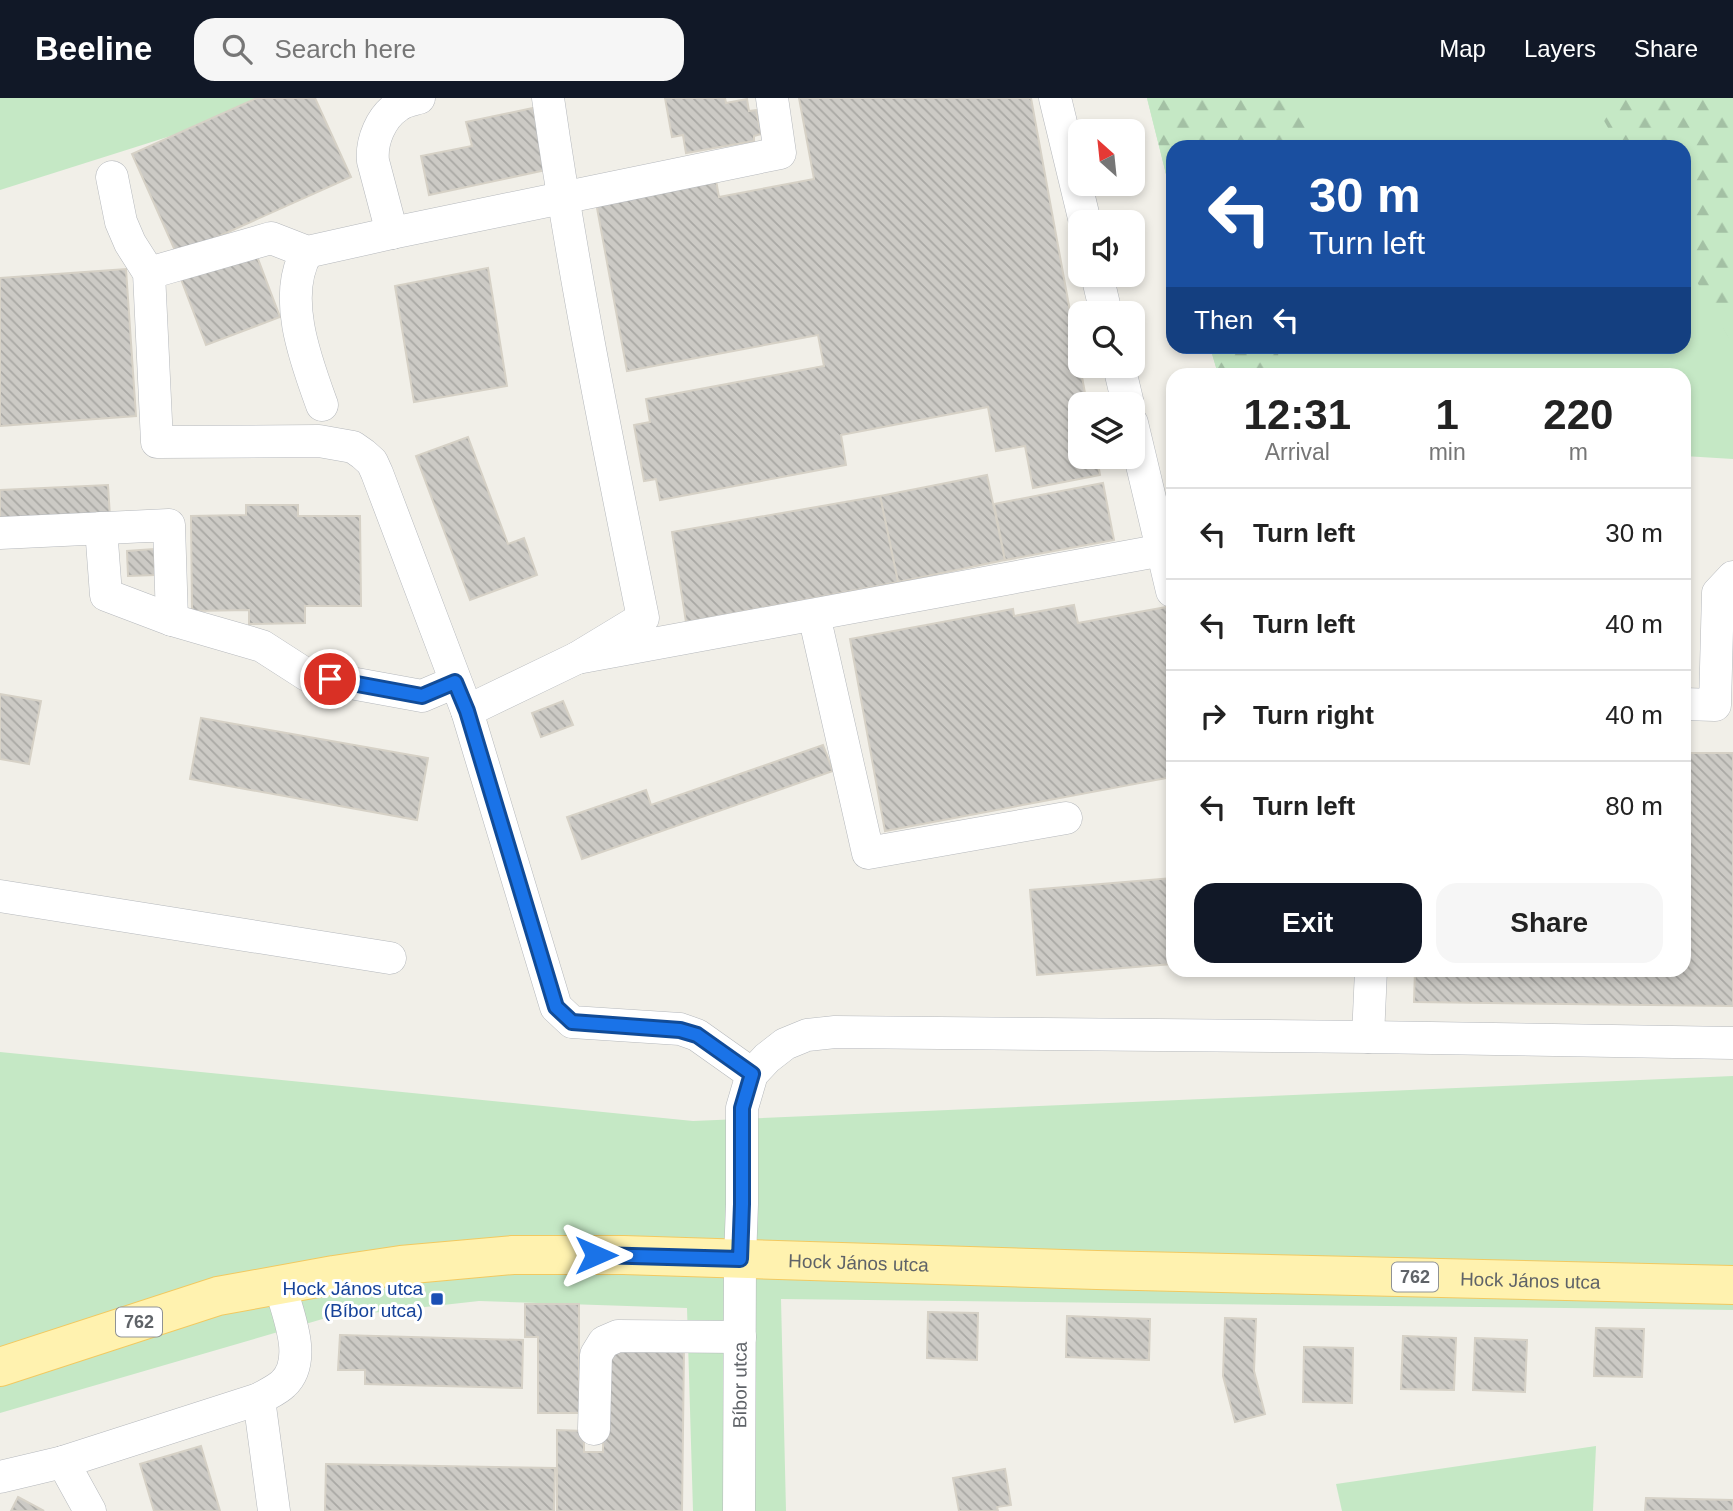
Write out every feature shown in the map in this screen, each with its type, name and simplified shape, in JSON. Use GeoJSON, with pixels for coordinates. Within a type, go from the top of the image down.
{"type":"FeatureCollection","features":[{"type":"Feature","properties":{"kind":"main road","name":"Hock János utca"},"geometry":{"type":"LineString","coordinates":[[0,1367],[218,1296],[401,1265],[513,1255],[623,1255],[1097,1270],[1733,1285]]}},
{"type":"Feature","properties":{"kind":"street"},"geometry":{"type":"LineString","coordinates":[[392,233],[372,151],[383,108],[419,98]]}},
{"type":"Feature","properties":{"kind":"street"},"geometry":{"type":"LineString","coordinates":[[548,98],[562,199],[597,394],[643,618],[577,658]]}},
{"type":"Feature","properties":{"kind":"street"},"geometry":{"type":"LineString","coordinates":[[149,272],[271,239],[307,252],[780,153],[772,98]]}},
{"type":"Feature","properties":{"kind":"street"},"geometry":{"type":"LineString","coordinates":[[1055,98],[1082,210]]}},
{"type":"Feature","properties":{"kind":"street"},"geometry":{"type":"LineString","coordinates":[[112,177],[121,222],[130,243],[149,272],[157,442],[319,441],[353,447],[372,462],[461,696],[556,1007],[572,1022],[688,1032],[697,1035],[752,1074],[785,1044],[807,1035],[835,1032],[1733,1043]]}},
{"type":"Feature","properties":{"kind":"street"},"geometry":{"type":"LineString","coordinates":[[307,252],[297,284],[297,309],[307,365],[322,405]]}},
{"type":"Feature","properties":{"kind":"street"},"geometry":{"type":"LineString","coordinates":[[1143,469],[1166,564]]}},
{"type":"Feature","properties":{"kind":"street"},"geometry":{"type":"LineString","coordinates":[[0,533],[169,525],[172,620]]}},
{"type":"Feature","properties":{"kind":"street"},"geometry":{"type":"LineString","coordinates":[[101,528],[106,594],[172,620],[262,646],[307,675],[422,696],[461,696],[577,658],[1163,550]]}},
{"type":"Feature","properties":{"kind":"street"},"geometry":{"type":"LineString","coordinates":[[1691,705],[1724,705],[1718,593],[1733,577]]}},
{"type":"Feature","properties":{"kind":"street"},"geometry":{"type":"LineString","coordinates":[[814,615],[868,853],[1066,818]]}},
{"type":"Feature","properties":{"kind":"street"},"geometry":{"type":"LineString","coordinates":[[0,896],[390,958]]}},
{"type":"Feature","properties":{"kind":"street"},"geometry":{"type":"LineString","coordinates":[[1368,1037],[1371,977]]}},
{"type":"Feature","properties":{"kind":"street","name":"Bíbor utca"},"geometry":{"type":"LineString","coordinates":[[739,1511],[742,1108],[752,1074]]}},
{"type":"Feature","properties":{"kind":"street"},"geometry":{"type":"LineString","coordinates":[[0,1477],[63,1462],[259,1398],[284,1384],[293,1370],[297,1350],[280,1285]]}},
{"type":"Feature","properties":{"kind":"street"},"geometry":{"type":"LineString","coordinates":[[594,1429],[596,1355],[604,1342],[618,1336],[740,1337]]}},
{"type":"Feature","properties":{"kind":"street"},"geometry":{"type":"LineString","coordinates":[[259,1398],[274,1511]]}},
{"type":"Feature","properties":{"kind":"street"},"geometry":{"type":"LineString","coordinates":[[63,1462],[90,1511]]}},
{"type":"Feature","properties":{"kind":"green space"},"geometry":{"type":"Polygon","coordinates":[[[0,98],[291,98],[0,190],[0,98]]]}},
{"type":"Feature","properties":{"kind":"green space"},"geometry":{"type":"Polygon","coordinates":[[[1147,98],[1733,98],[1733,459],[1691,456],[1691,368],[1216,368],[1212,354],[1691,354],[1691,140],[1166,140],[1166,174],[1147,98]]]}},
{"type":"Feature","properties":{"kind":"green space"},"geometry":{"type":"Polygon","coordinates":[[[1147,98],[1309,98],[1304,140],[1166,140],[1166,174],[1147,98]]]}},
{"type":"Feature","properties":{"kind":"green space"},"geometry":{"type":"Polygon","coordinates":[[[1591,98],[1733,98],[1733,345],[1691,271],[1691,140],[1615,140],[1591,98]]]}},
{"type":"Feature","properties":{"kind":"green space"},"geometry":{"type":"Polygon","coordinates":[[[1212,354],[1278,354],[1277,368],[1216,368],[1212,354]]]}},
{"type":"Feature","properties":{"kind":"green space"},"geometry":{"type":"Polygon","coordinates":[[[0,1052],[693,1121],[1733,1076],[1733,1310],[781,1299],[786,1511],[693,1511],[687,1308],[479,1301],[326,1318],[0,1413],[0,1052]]]}},
{"type":"Feature","properties":{"kind":"green space"},"geometry":{"type":"Polygon","coordinates":[[[1596,1446],[1593,1511],[1342,1511],[1336,1484],[1596,1446]]]}},
{"type":"Feature","properties":{"kind":"building"},"geometry":{"type":"Polygon","coordinates":[[[257,98],[315,98],[351,177],[177,255],[132,154],[257,98]]]}},
{"type":"Feature","properties":{"kind":"building"},"geometry":{"type":"Polygon","coordinates":[[[665,98],[725,98],[726,103],[747,99],[749,111],[756,110],[761,134],[754,136],[754,141],[686,153],[683,135],[672,137],[665,98]]]}},
{"type":"Feature","properties":{"kind":"building"},"geometry":{"type":"Polygon","coordinates":[[[799,98],[1031,98],[1068,301],[1068,378],[1082,378],[1085,392],[1068,392],[1068,469],[1099,469],[1100,475],[1033,488],[1025,446],[996,451],[988,407],[841,435],[846,465],[660,500],[656,479],[644,481],[634,425],[650,422],[646,399],[824,366],[818,335],[627,371],[595,197],[715,175],[719,197],[814,179],[799,98]]]}},
{"type":"Feature","properties":{"kind":"building"},"geometry":{"type":"Polygon","coordinates":[[[533,108],[546,170],[429,195],[421,156],[472,146],[466,122],[533,108]]]}},
{"type":"Feature","properties":{"kind":"building"},"geometry":{"type":"Polygon","coordinates":[[[255,251],[280,317],[206,345],[181,279],[255,251]]]}},
{"type":"Feature","properties":{"kind":"building"},"geometry":{"type":"Polygon","coordinates":[[[488,268],[507,386],[414,402],[395,286],[488,268]]]}},
{"type":"Feature","properties":{"kind":"building"},"geometry":{"type":"Polygon","coordinates":[[[126,269],[136,416],[0,426],[0,278],[126,269]]]}},
{"type":"Feature","properties":{"kind":"building"},"geometry":{"type":"Polygon","coordinates":[[[468,437],[508,544],[524,538],[537,575],[470,600],[416,456],[468,437]]]}},
{"type":"Feature","properties":{"kind":"building"},"geometry":{"type":"Polygon","coordinates":[[[987,475],[1005,560],[898,582],[880,496],[987,475]]]}},
{"type":"Feature","properties":{"kind":"building"},"geometry":{"type":"Polygon","coordinates":[[[1103,483],[1114,540],[1005,560],[994,504],[1103,483]]]}},
{"type":"Feature","properties":{"kind":"building"},"geometry":{"type":"Polygon","coordinates":[[[108,485],[110,517],[0,523],[0,490],[108,485]]]}},
{"type":"Feature","properties":{"kind":"building"},"geometry":{"type":"Polygon","coordinates":[[[880,496],[898,582],[686,622],[672,532],[880,496]]]}},
{"type":"Feature","properties":{"kind":"building"},"geometry":{"type":"Polygon","coordinates":[[[246,505],[298,505],[298,516],[360,516],[361,606],[305,606],[305,623],[249,624],[249,610],[192,611],[191,516],[246,515],[246,505]]]}},
{"type":"Feature","properties":{"kind":"building"},"geometry":{"type":"Polygon","coordinates":[[[154,549],[155,575],[128,576],[127,551],[154,549]]]}},
{"type":"Feature","properties":{"kind":"building"},"geometry":{"type":"Polygon","coordinates":[[[1074,605],[1078,623],[1166,607],[1166,778],[885,831],[850,639],[1013,609],[1014,616],[1074,605]]]}},
{"type":"Feature","properties":{"kind":"building"},"geometry":{"type":"Polygon","coordinates":[[[0,694],[41,701],[29,764],[0,759],[0,694]]]}},
{"type":"Feature","properties":{"kind":"building"},"geometry":{"type":"Polygon","coordinates":[[[563,701],[573,725],[541,737],[532,713],[563,701]]]}},
{"type":"Feature","properties":{"kind":"building"},"geometry":{"type":"Polygon","coordinates":[[[201,718],[428,758],[417,820],[190,779],[201,718]]]}},
{"type":"Feature","properties":{"kind":"building"},"geometry":{"type":"Polygon","coordinates":[[[823,745],[833,771],[582,859],[567,817],[646,790],[651,805],[823,745]]]}},
{"type":"Feature","properties":{"kind":"building"},"geometry":{"type":"Polygon","coordinates":[[[1691,753],[1733,753],[1733,1006],[1414,1002],[1415,977],[1691,977],[1691,753]]]}},
{"type":"Feature","properties":{"kind":"building"},"geometry":{"type":"Polygon","coordinates":[[[1166,879],[1166,964],[1037,975],[1030,890],[1166,879]]]}},
{"type":"Feature","properties":{"kind":"building"},"geometry":{"type":"Polygon","coordinates":[[[525,1304],[579,1304],[579,1413],[538,1413],[538,1337],[525,1337],[525,1304]]]}},
{"type":"Feature","properties":{"kind":"building"},"geometry":{"type":"Polygon","coordinates":[[[928,1312],[978,1313],[977,1360],[927,1358],[928,1312]]]}},
{"type":"Feature","properties":{"kind":"building"},"geometry":{"type":"Polygon","coordinates":[[[1067,1316],[1150,1319],[1149,1360],[1066,1357],[1067,1316]]]}},
{"type":"Feature","properties":{"kind":"building"},"geometry":{"type":"Polygon","coordinates":[[[1225,1318],[1256,1319],[1254,1371],[1265,1414],[1235,1422],[1223,1376],[1225,1318]]]}},
{"type":"Feature","properties":{"kind":"building"},"geometry":{"type":"Polygon","coordinates":[[[1596,1328],[1644,1329],[1642,1377],[1594,1376],[1596,1328]]]}},
{"type":"Feature","properties":{"kind":"building"},"geometry":{"type":"Polygon","coordinates":[[[340,1335],[523,1340],[522,1388],[365,1384],[365,1370],[338,1370],[340,1335]]]}},
{"type":"Feature","properties":{"kind":"building"},"geometry":{"type":"Polygon","coordinates":[[[1403,1336],[1456,1338],[1454,1390],[1401,1389],[1403,1336]]]}},
{"type":"Feature","properties":{"kind":"building"},"geometry":{"type":"Polygon","coordinates":[[[1475,1338],[1527,1340],[1525,1392],[1473,1390],[1475,1338]]]}},
{"type":"Feature","properties":{"kind":"building"},"geometry":{"type":"Polygon","coordinates":[[[604,1346],[684,1347],[682,1511],[557,1511],[557,1430],[584,1431],[584,1452],[603,1452],[604,1346]]]}},
{"type":"Feature","properties":{"kind":"building"},"geometry":{"type":"Polygon","coordinates":[[[1304,1347],[1353,1348],[1352,1403],[1303,1402],[1304,1347]]]}},
{"type":"Feature","properties":{"kind":"building"},"geometry":{"type":"Polygon","coordinates":[[[201,1446],[220,1511],[154,1511],[140,1464],[201,1446]]]}},
{"type":"Feature","properties":{"kind":"building"},"geometry":{"type":"Polygon","coordinates":[[[326,1464],[555,1468],[554,1511],[325,1511],[326,1464]]]}},
{"type":"Feature","properties":{"kind":"building"},"geometry":{"type":"Polygon","coordinates":[[[1005,1469],[1011,1505],[997,1507],[998,1511],[959,1511],[953,1478],[1005,1469]]]}},
{"type":"Feature","properties":{"kind":"building"},"geometry":{"type":"Polygon","coordinates":[[[18,1497],[44,1511],[11,1511],[18,1497]]]}},
{"type":"Feature","properties":{"kind":"building"},"geometry":{"type":"Polygon","coordinates":[[[1646,1498],[1733,1500],[1733,1511],[1645,1511],[1646,1498]]]}},
{"type":"Feature","properties":{"kind":"place","name":"Hock János utca (Bíbor utca)"},"geometry":{"type":"Point","coordinates":[437,1299]}},
{"type":"Feature","properties":{"kind":"route"},"geometry":{"type":"LineString","coordinates":[[330,679],[422,696],[455,682],[467,711],[556,1007],[572,1022],[680,1030],[697,1035],[752,1074],[742,1108],[740,1259],[596,1255]]}}]}
